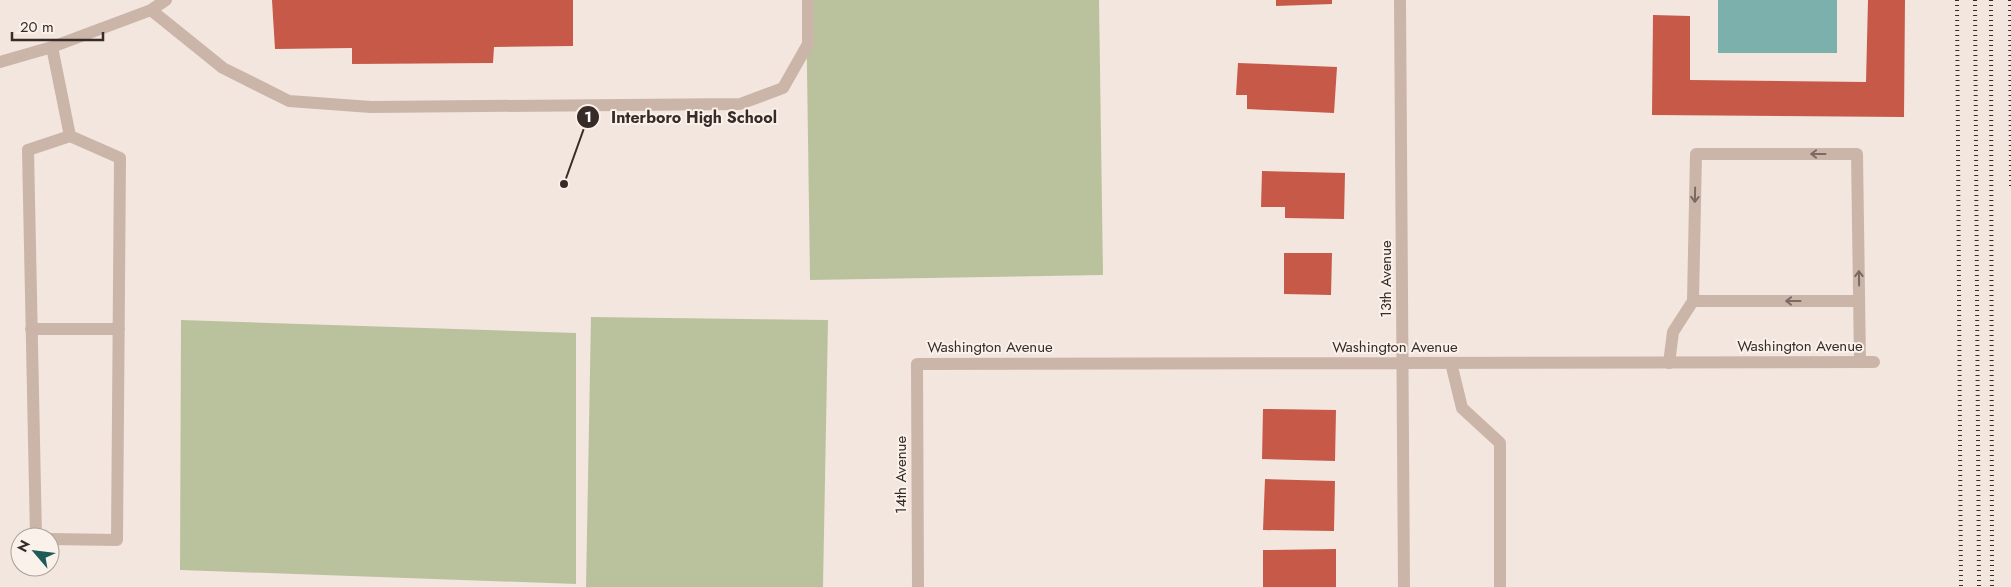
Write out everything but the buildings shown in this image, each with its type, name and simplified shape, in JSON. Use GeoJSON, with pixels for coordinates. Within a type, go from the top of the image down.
{"type":"FeatureCollection","features":[{"type":"Feature","properties":{"kind":"street"},"geometry":{"type":"LineString","coordinates":[[0,62],[52,47],[151,10],[166,0]]}},
{"type":"Feature","properties":{"kind":"street"},"geometry":{"type":"LineString","coordinates":[[151,10],[223,68],[290,101],[372,107],[740,104],[783,88],[808,44],[808,0]]}},
{"type":"Feature","properties":{"kind":"street","name":"13th Avenue"},"geometry":{"type":"LineString","coordinates":[[1400,0],[1404,587]]}},
{"type":"Feature","properties":{"kind":"street"},"geometry":{"type":"LineString","coordinates":[[52,47],[70,136]]}},
{"type":"Feature","properties":{"kind":"street"},"geometry":{"type":"LineString","coordinates":[[36,527],[28,150],[70,136],[120,158],[117,540],[60,540]]}},
{"type":"Feature","properties":{"kind":"street"},"geometry":{"type":"LineString","coordinates":[[1669,363],[1673,332],[1693,301],[1696,154],[1857,154],[1860,362]]}},
{"type":"Feature","properties":{"kind":"street"},"geometry":{"type":"LineString","coordinates":[[1693,301],[1860,301]]}},
{"type":"Feature","properties":{"kind":"street"},"geometry":{"type":"LineString","coordinates":[[32,329],[118,329]]}},
{"type":"Feature","properties":{"kind":"street","name":"Washington Avenue"},"geometry":{"type":"LineString","coordinates":[[917,364],[1874,362]]}},
{"type":"Feature","properties":{"kind":"street"},"geometry":{"type":"LineString","coordinates":[[1451,363],[1462,408],[1500,443],[1500,587]]}},
{"type":"Feature","properties":{"kind":"street","name":"14th Avenue"},"geometry":{"type":"LineString","coordinates":[[917,364],[918,587]]}},
{"type":"Feature","properties":{"kind":"green space"},"geometry":{"type":"Polygon","coordinates":[[[806,0],[1099,0],[1103,275],[810,280],[806,0]]]}},
{"type":"Feature","properties":{"kind":"green space"},"geometry":{"type":"Polygon","coordinates":[[[591,317],[828,320],[823,587],[586,587],[591,317]]]}},
{"type":"Feature","properties":{"kind":"green space"},"geometry":{"type":"Polygon","coordinates":[[[181,320],[576,333],[576,584],[180,570],[181,320]]]}},
{"type":"Feature","properties":{"kind":"water"},"geometry":{"type":"Polygon","coordinates":[[[1718,0],[1837,0],[1837,53],[1718,53],[1718,0]]]}},
{"type":"Feature","properties":{"kind":"railway"},"geometry":{"type":"LineString","coordinates":[[1957,0],[1961,587]]}},
{"type":"Feature","properties":{"kind":"railway"},"geometry":{"type":"LineString","coordinates":[[1975,0],[1979,587]]}},
{"type":"Feature","properties":{"kind":"railway"},"geometry":{"type":"LineString","coordinates":[[1991,0],[1992,587]]}},
{"type":"Feature","properties":{"kind":"railway"},"geometry":{"type":"LineString","coordinates":[[2010,0],[2011,189]]}},
{"type":"Feature","properties":{"kind":"place","name":"Interboro High School"},"geometry":{"type":"Point","coordinates":[564,184]}}]}
